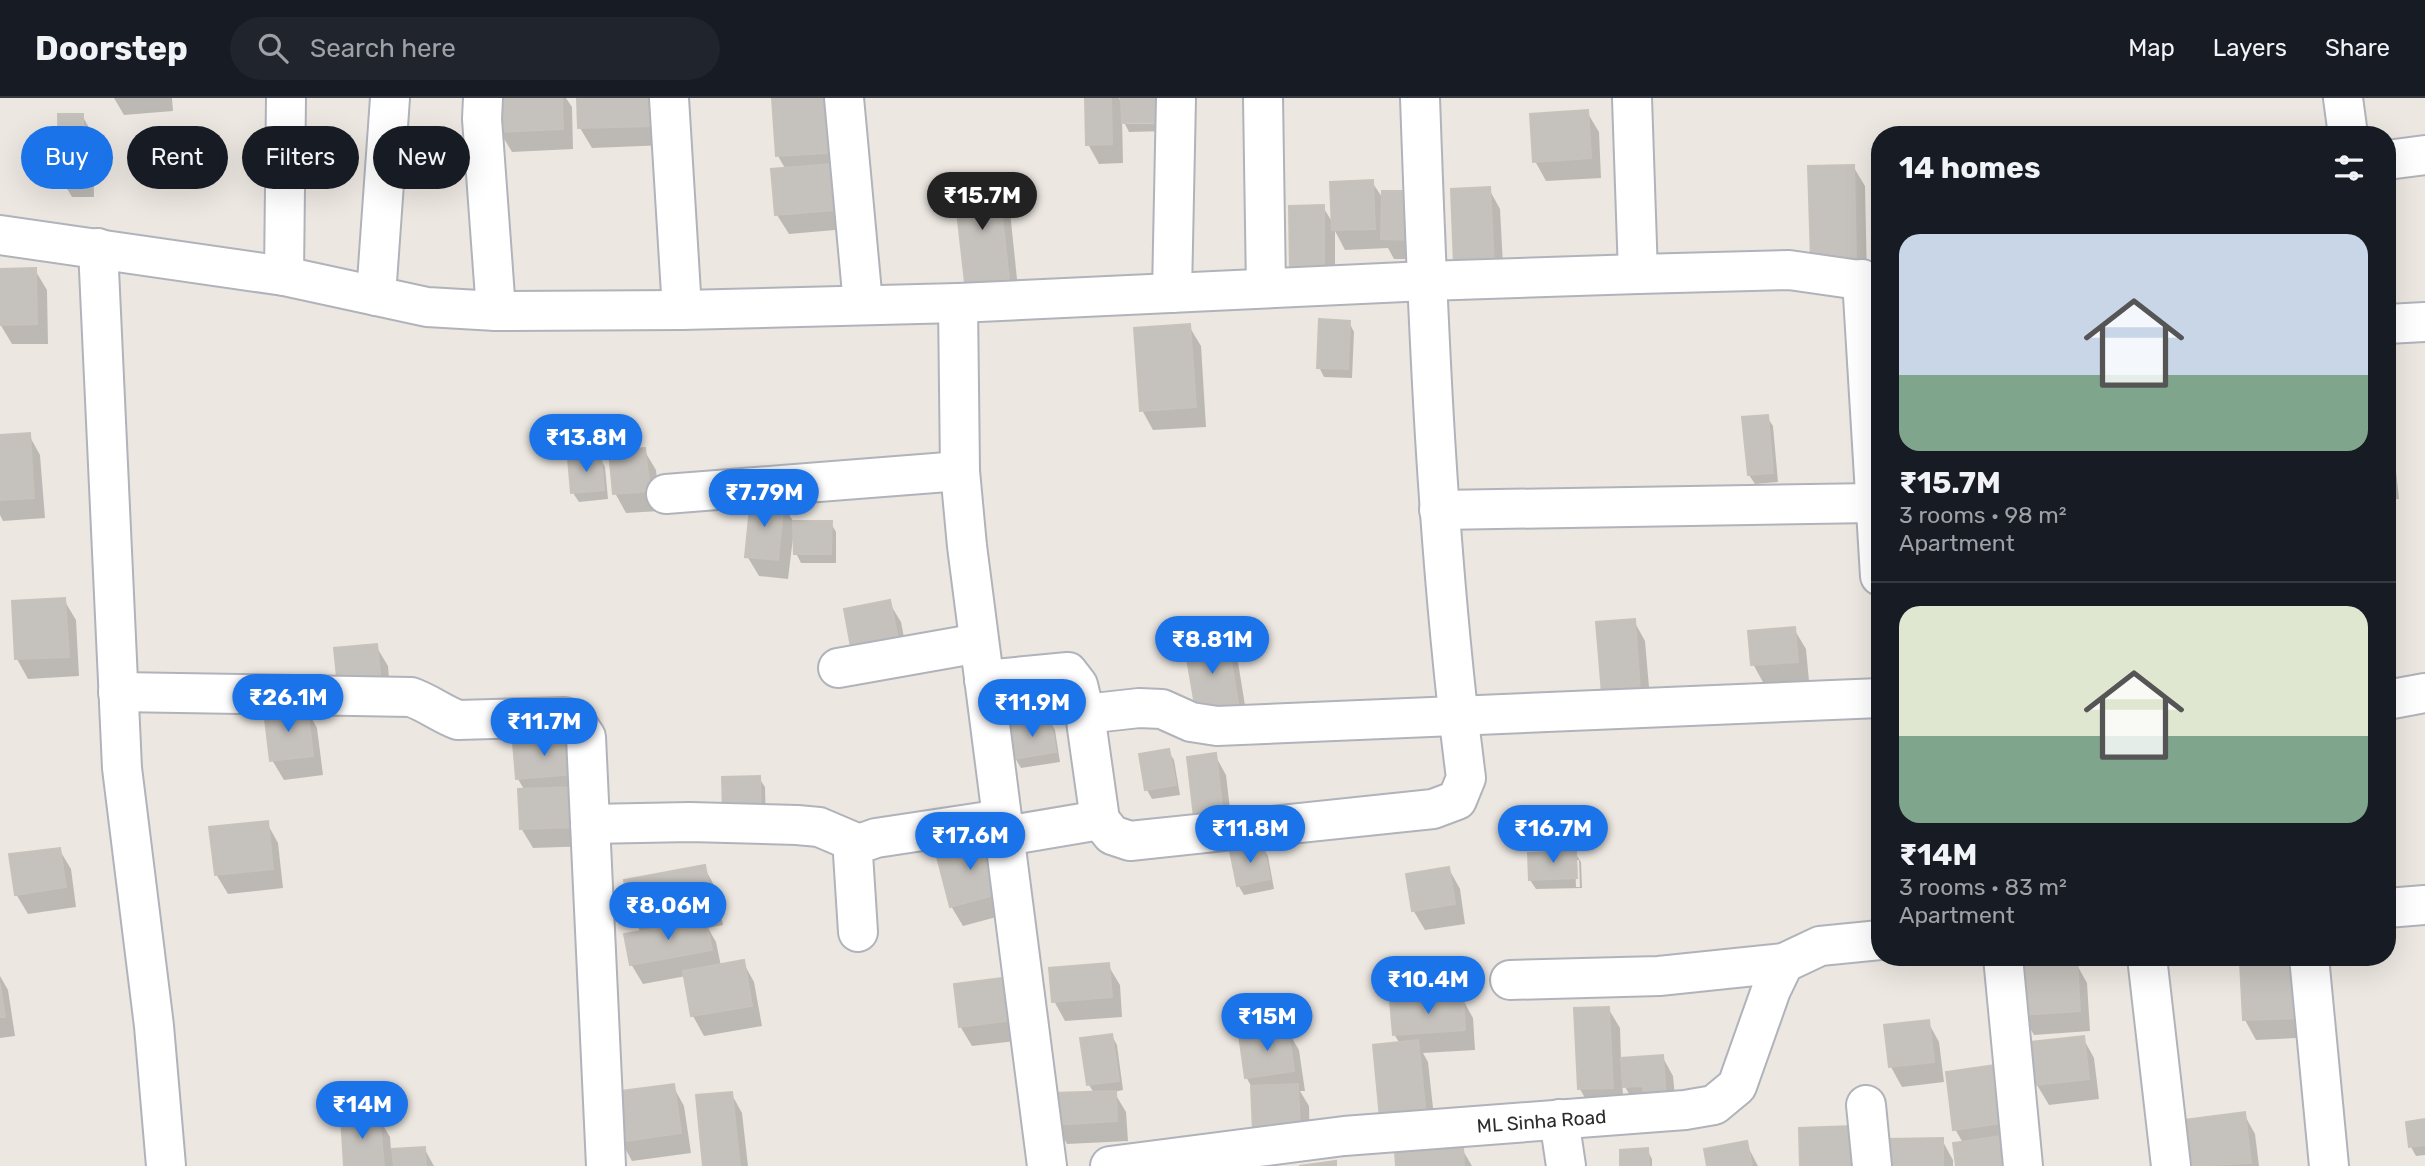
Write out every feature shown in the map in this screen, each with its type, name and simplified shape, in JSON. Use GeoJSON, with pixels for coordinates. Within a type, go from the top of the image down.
{"type":"FeatureCollection","features":[{"type":"Feature","properties":{"kind":"street"},"geometry":{"type":"LineString","coordinates":[[284,276],[286,98]]}},
{"type":"Feature","properties":{"kind":"street"},"geometry":{"type":"LineString","coordinates":[[376,296],[390,98]]}},
{"type":"Feature","properties":{"kind":"street"},"geometry":{"type":"LineString","coordinates":[[483,98],[482,119],[496,311]]}},
{"type":"Feature","properties":{"kind":"street"},"geometry":{"type":"LineString","coordinates":[[668,98],[682,310]]}},
{"type":"Feature","properties":{"kind":"street"},"geometry":{"type":"LineString","coordinates":[[844,98],[863,304]]}},
{"type":"Feature","properties":{"kind":"street"},"geometry":{"type":"LineString","coordinates":[[1172,293],[1176,98]]}},
{"type":"Feature","properties":{"kind":"street"},"geometry":{"type":"LineString","coordinates":[[1263,98],[1266,288]]}},
{"type":"Feature","properties":{"kind":"street"},"geometry":{"type":"LineString","coordinates":[[984,680],[1068,672],[1078,685],[1085,714],[1100,820],[1112,835],[1130,841],[1433,809],[1457,800],[1466,778],[1439,510],[1426,281],[1420,98]]}},
{"type":"Feature","properties":{"kind":"street"},"geometry":{"type":"LineString","coordinates":[[1632,98],[1638,274]]}},
{"type":"Feature","properties":{"kind":"street"},"geometry":{"type":"LineString","coordinates":[[2343,98],[2347,126]]}},
{"type":"Feature","properties":{"kind":"street"},"geometry":{"type":"LineString","coordinates":[[2396,159],[2425,155]]}},
{"type":"Feature","properties":{"kind":"street"},"geometry":{"type":"LineString","coordinates":[[0,235],[284,276],[427,307],[496,311],[682,310],[958,303],[1638,274],[1789,271],[1871,281]]}},
{"type":"Feature","properties":{"kind":"street"},"geometry":{"type":"LineString","coordinates":[[99,248],[122,768],[154,1026],[166,1166]]}},
{"type":"Feature","properties":{"kind":"street"},"geometry":{"type":"LineString","coordinates":[[958,303],[960,471],[979,643],[1047,1166]]}},
{"type":"Feature","properties":{"kind":"street"},"geometry":{"type":"LineString","coordinates":[[2396,324],[2425,322]]}},
{"type":"Feature","properties":{"kind":"street"},"geometry":{"type":"LineString","coordinates":[[666,494],[960,471]]}},
{"type":"Feature","properties":{"kind":"street"},"geometry":{"type":"LineString","coordinates":[[1439,510],[1871,503]]}},
{"type":"Feature","properties":{"kind":"street"},"geometry":{"type":"LineString","coordinates":[[838,668],[979,643]]}},
{"type":"Feature","properties":{"kind":"street"},"geometry":{"type":"LineString","coordinates":[[118,692],[411,697],[431,704],[445,715],[458,720],[565,718],[575,721],[586,737],[606,1166]]}},
{"type":"Feature","properties":{"kind":"street"},"geometry":{"type":"LineString","coordinates":[[2396,698],[2425,693]]}},
{"type":"Feature","properties":{"kind":"street"},"geometry":{"type":"LineString","coordinates":[[1085,714],[1139,708],[1162,709],[1191,722],[1217,726],[1458,718],[1871,698]]}},
{"type":"Feature","properties":{"kind":"street"},"geometry":{"type":"LineString","coordinates":[[858,933],[853,854],[859,844],[876,838],[1100,820]]}},
{"type":"Feature","properties":{"kind":"street"},"geometry":{"type":"LineString","coordinates":[[590,824],[702,822],[797,825],[820,827],[859,844]]}},
{"type":"Feature","properties":{"kind":"street"},"geometry":{"type":"LineString","coordinates":[[2396,907],[2425,905]]}},
{"type":"Feature","properties":{"kind":"street"},"geometry":{"type":"LineString","coordinates":[[1510,980],[1659,976],[1784,963],[1820,946],[1871,941]]}},
{"type":"Feature","properties":{"kind":"street","name":"ML Sinha Road"},"geometry":{"type":"LineString","coordinates":[[1113,1166],[1346,1151],[1559,1119],[1685,1110],[1714,1105],[1737,1086],[1771,990],[1784,963]]}},
{"type":"Feature","properties":{"kind":"street"},"geometry":{"type":"LineString","coordinates":[[2004,966],[2023,1166]]}},
{"type":"Feature","properties":{"kind":"street"},"geometry":{"type":"LineString","coordinates":[[2148,966],[2171,1166]]}},
{"type":"Feature","properties":{"kind":"street"},"geometry":{"type":"LineString","coordinates":[[2310,966],[2329,1166]]}},
{"type":"Feature","properties":{"kind":"street"},"geometry":{"type":"LineString","coordinates":[[1866,1105],[1872,1166]]}},
{"type":"Feature","properties":{"kind":"street"},"geometry":{"type":"LineString","coordinates":[[1559,1119],[1566,1166]]}},
{"type":"Feature","properties":{"kind":"building"},"geometry":{"type":"Polygon","coordinates":[[[497,98],[562,98],[563,129],[498,132],[497,98]]]}},
{"type":"Feature","properties":{"kind":"building"},"geometry":{"type":"Polygon","coordinates":[[[577,98],[656,98],[657,126],[578,128],[577,98]]]}},
{"type":"Feature","properties":{"kind":"building"},"geometry":{"type":"Polygon","coordinates":[[[772,98],[839,98],[843,152],[776,156],[772,98]]]}},
{"type":"Feature","properties":{"kind":"building"},"geometry":{"type":"Polygon","coordinates":[[[1085,98],[1111,98],[1112,144],[1086,145],[1085,98]]]}},
{"type":"Feature","properties":{"kind":"building"},"geometry":{"type":"Polygon","coordinates":[[[1121,98],[1162,98],[1163,122],[1122,123],[1121,98]]]}},
{"type":"Feature","properties":{"kind":"building"},"geometry":{"type":"Polygon","coordinates":[[[1588,110],[1591,158],[1533,162],[1530,114],[1588,110]]]}},
{"type":"Feature","properties":{"kind":"building"},"geometry":{"type":"Polygon","coordinates":[[[58,114],[83,114],[83,126],[58,126],[58,114]]]}},
{"type":"Feature","properties":{"kind":"building"},"geometry":{"type":"Polygon","coordinates":[[[844,163],[848,209],[775,215],[771,169],[844,163]]]}},
{"type":"Feature","properties":{"kind":"building"},"geometry":{"type":"Polygon","coordinates":[[[1854,165],[1856,260],[1811,261],[1808,166],[1854,165]]]}},
{"type":"Feature","properties":{"kind":"building"},"geometry":{"type":"Polygon","coordinates":[[[1373,180],[1375,229],[1332,230],[1330,182],[1373,180]]]}},
{"type":"Feature","properties":{"kind":"building"},"geometry":{"type":"Polygon","coordinates":[[[998,181],[1009,279],[965,283],[954,185],[998,181]]]}},
{"type":"Feature","properties":{"kind":"building"},"geometry":{"type":"Polygon","coordinates":[[[1490,187],[1494,265],[1454,266],[1451,189],[1490,187]]]}},
{"type":"Feature","properties":{"kind":"building"},"geometry":{"type":"Polygon","coordinates":[[[1382,191],[1414,191],[1413,240],[1381,239],[1382,191]]]}},
{"type":"Feature","properties":{"kind":"building"},"geometry":{"type":"Polygon","coordinates":[[[1324,205],[1324,274],[1290,274],[1289,206],[1324,205]]]}},
{"type":"Feature","properties":{"kind":"building"},"geometry":{"type":"Polygon","coordinates":[[[36,268],[37,324],[0,325],[0,269],[36,268]]]}},
{"type":"Feature","properties":{"kind":"building"},"geometry":{"type":"Polygon","coordinates":[[[1319,319],[1350,321],[1348,369],[1317,368],[1319,319]]]}},
{"type":"Feature","properties":{"kind":"building"},"geometry":{"type":"Polygon","coordinates":[[[1190,324],[1196,407],[1140,411],[1134,328],[1190,324]]]}},
{"type":"Feature","properties":{"kind":"building"},"geometry":{"type":"Polygon","coordinates":[[[1768,415],[1773,473],[1748,475],[1742,417],[1768,415]]]}},
{"type":"Feature","properties":{"kind":"building"},"geometry":{"type":"Polygon","coordinates":[[[30,433],[34,498],[0,500],[0,435],[30,433]]]}},
{"type":"Feature","properties":{"kind":"building"},"geometry":{"type":"Polygon","coordinates":[[[645,448],[650,491],[613,494],[609,451],[645,448]]]}},
{"type":"Feature","properties":{"kind":"building"},"geometry":{"type":"Polygon","coordinates":[[[601,456],[604,490],[571,493],[568,459],[601,456]]]}},
{"type":"Feature","properties":{"kind":"building"},"geometry":{"type":"Polygon","coordinates":[[[751,497],[784,501],[778,560],[745,557],[751,497]]]}},
{"type":"Feature","properties":{"kind":"building"},"geometry":{"type":"Polygon","coordinates":[[[793,521],[832,521],[831,554],[794,554],[793,521]]]}},
{"type":"Feature","properties":{"kind":"building"},"geometry":{"type":"Polygon","coordinates":[[[65,598],[69,657],[15,659],[12,601],[65,598]]]}},
{"type":"Feature","properties":{"kind":"building"},"geometry":{"type":"Polygon","coordinates":[[[890,600],[900,649],[853,658],[844,609],[890,600]]]}},
{"type":"Feature","properties":{"kind":"building"},"geometry":{"type":"Polygon","coordinates":[[[1635,619],[1640,691],[1602,694],[1596,622],[1635,619]]]}},
{"type":"Feature","properties":{"kind":"building"},"geometry":{"type":"Polygon","coordinates":[[[1795,627],[1798,662],[1751,665],[1748,631],[1795,627]]]}},
{"type":"Feature","properties":{"kind":"building"},"geometry":{"type":"Polygon","coordinates":[[[1227,635],[1239,710],[1197,717],[1184,641],[1227,635]]]}},
{"type":"Feature","properties":{"kind":"building"},"geometry":{"type":"Polygon","coordinates":[[[377,644],[381,683],[338,687],[334,648],[377,644]]]}},
{"type":"Feature","properties":{"kind":"building"},"geometry":{"type":"Polygon","coordinates":[[[307,706],[313,756],[270,761],[264,711],[307,706]]]}},
{"type":"Feature","properties":{"kind":"building"},"geometry":{"type":"Polygon","coordinates":[[[1050,718],[1056,752],[1013,759],[1008,725],[1050,718]]]}},
{"type":"Feature","properties":{"kind":"building"},"geometry":{"type":"Polygon","coordinates":[[[571,737],[574,774],[516,779],[513,743],[571,737]]]}},
{"type":"Feature","properties":{"kind":"building"},"geometry":{"type":"Polygon","coordinates":[[[1169,749],[1176,785],[1145,790],[1139,754],[1169,749]]]}},
{"type":"Feature","properties":{"kind":"building"},"geometry":{"type":"Polygon","coordinates":[[[1216,753],[1224,823],[1195,826],[1187,757],[1216,753]]]}},
{"type":"Feature","properties":{"kind":"building"},"geometry":{"type":"Polygon","coordinates":[[[760,776],[761,815],[723,817],[722,777],[760,776]]]}},
{"type":"Feature","properties":{"kind":"building"},"geometry":{"type":"Polygon","coordinates":[[[580,787],[581,827],[520,829],[518,789],[580,787]]]}},
{"type":"Feature","properties":{"kind":"building"},"geometry":{"type":"Polygon","coordinates":[[[268,821],[273,869],[215,875],[209,827],[268,821]]]}},
{"type":"Feature","properties":{"kind":"building"},"geometry":{"type":"Polygon","coordinates":[[[991,838],[1005,892],[950,907],[936,853],[991,838]]]}},
{"type":"Feature","properties":{"kind":"building"},"geometry":{"type":"Polygon","coordinates":[[[1263,844],[1270,879],[1237,886],[1230,851],[1263,844]]]}},
{"type":"Feature","properties":{"kind":"building"},"geometry":{"type":"Polygon","coordinates":[[[60,848],[66,887],[15,895],[9,854],[60,848]]]}},
{"type":"Feature","properties":{"kind":"building"},"geometry":{"type":"Polygon","coordinates":[[[1576,851],[1577,878],[1529,880],[1528,853],[1576,851]]]}},
{"type":"Feature","properties":{"kind":"building"},"geometry":{"type":"Polygon","coordinates":[[[705,865],[713,905],[632,920],[624,880],[705,865]]]}},
{"type":"Feature","properties":{"kind":"building"},"geometry":{"type":"Polygon","coordinates":[[[1449,867],[1455,904],[1412,911],[1406,874],[1449,867]]]}},
{"type":"Feature","properties":{"kind":"building"},"geometry":{"type":"Polygon","coordinates":[[[706,920],[712,950],[630,965],[624,934],[706,920]]]}},
{"type":"Feature","properties":{"kind":"building"},"geometry":{"type":"Polygon","coordinates":[[[744,960],[752,1006],[691,1016],[683,971],[744,960]]]}},
{"type":"Feature","properties":{"kind":"building"},"geometry":{"type":"Polygon","coordinates":[[[1109,963],[1112,997],[1052,1002],[1049,968],[1109,963]]]}},
{"type":"Feature","properties":{"kind":"building"},"geometry":{"type":"Polygon","coordinates":[[[2018,966],[2077,966],[2080,1011],[2021,1015],[2018,966]]]}},
{"type":"Feature","properties":{"kind":"building"},"geometry":{"type":"Polygon","coordinates":[[[2240,966],[2303,966],[2306,1018],[2243,1020],[2240,966]]]}},
{"type":"Feature","properties":{"kind":"building"},"geometry":{"type":"Polygon","coordinates":[[[1018,976],[1022,1019],[959,1027],[954,984],[1018,976]]]}},
{"type":"Feature","properties":{"kind":"building"},"geometry":{"type":"Polygon","coordinates":[[[0,983],[5,1017],[0,1017],[0,983]]]}},
{"type":"Feature","properties":{"kind":"building"},"geometry":{"type":"Polygon","coordinates":[[[1463,997],[1465,1030],[1393,1035],[1390,1001],[1463,997]]]}},
{"type":"Feature","properties":{"kind":"building"},"geometry":{"type":"Polygon","coordinates":[[[1609,1007],[1613,1088],[1578,1089],[1574,1008],[1609,1007]]]}},
{"type":"Feature","properties":{"kind":"building"},"geometry":{"type":"Polygon","coordinates":[[[1929,1020],[1934,1062],[1889,1067],[1884,1025],[1929,1020]]]}},
{"type":"Feature","properties":{"kind":"building"},"geometry":{"type":"Polygon","coordinates":[[[1288,1028],[1294,1071],[1245,1078],[1239,1035],[1288,1028]]]}},
{"type":"Feature","properties":{"kind":"building"},"geometry":{"type":"Polygon","coordinates":[[[1112,1034],[1119,1081],[1087,1085],[1080,1038],[1112,1034]]]}},
{"type":"Feature","properties":{"kind":"building"},"geometry":{"type":"Polygon","coordinates":[[[2084,1036],[2089,1079],[2036,1085],[2030,1042],[2084,1036]]]}},
{"type":"Feature","properties":{"kind":"building"},"geometry":{"type":"Polygon","coordinates":[[[1418,1040],[1426,1115],[1380,1119],[1373,1045],[1418,1040]]]}},
{"type":"Feature","properties":{"kind":"building"},"geometry":{"type":"Polygon","coordinates":[[[1663,1055],[1666,1099],[1645,1100],[1643,1086],[1623,1087],[1621,1058],[1663,1055]]]}},
{"type":"Feature","properties":{"kind":"building"},"geometry":{"type":"Polygon","coordinates":[[[1996,1065],[2003,1123],[1953,1130],[1946,1072],[1996,1065]]]}},
{"type":"Feature","properties":{"kind":"building"},"geometry":{"type":"Polygon","coordinates":[[[674,1084],[681,1133],[619,1142],[612,1092],[674,1084]]]}},
{"type":"Feature","properties":{"kind":"building"},"geometry":{"type":"Polygon","coordinates":[[[1298,1084],[1300,1130],[1253,1132],[1251,1086],[1298,1084]]]}},
{"type":"Feature","properties":{"kind":"building"},"geometry":{"type":"Polygon","coordinates":[[[1116,1091],[1117,1121],[1054,1125],[1053,1093],[1116,1091]]]}},
{"type":"Feature","properties":{"kind":"building"},"geometry":{"type":"Polygon","coordinates":[[[732,1092],[740,1166],[703,1166],[696,1095],[732,1092]]]}},
{"type":"Feature","properties":{"kind":"building"},"geometry":{"type":"Polygon","coordinates":[[[2245,1112],[2251,1163],[2189,1166],[2183,1120],[2245,1112]]]}},
{"type":"Feature","properties":{"kind":"building"},"geometry":{"type":"Polygon","coordinates":[[[379,1115],[384,1166],[344,1166],[341,1117],[379,1115]]]}},
{"type":"Feature","properties":{"kind":"building"},"geometry":{"type":"Polygon","coordinates":[[[2425,1119],[2425,1145],[2409,1147],[2406,1122],[2425,1119]]]}},
{"type":"Feature","properties":{"kind":"building"},"geometry":{"type":"Polygon","coordinates":[[[1852,1126],[1853,1166],[1800,1166],[1799,1128],[1852,1126]]]}},
{"type":"Feature","properties":{"kind":"building"},"geometry":{"type":"Polygon","coordinates":[[[2009,1135],[2013,1166],[1956,1166],[1953,1143],[2009,1135]]]}},
{"type":"Feature","properties":{"kind":"building"},"geometry":{"type":"Polygon","coordinates":[[[1943,1138],[1943,1166],[1888,1166],[1888,1139],[1943,1138]]]}},
{"type":"Feature","properties":{"kind":"building"},"geometry":{"type":"Polygon","coordinates":[[[1747,1141],[1752,1166],[1707,1166],[1704,1149],[1747,1141]]]}},
{"type":"Feature","properties":{"kind":"building"},"geometry":{"type":"Polygon","coordinates":[[[425,1147],[426,1166],[394,1166],[392,1149],[425,1147]]]}},
{"type":"Feature","properties":{"kind":"building"},"geometry":{"type":"Polygon","coordinates":[[[1463,1147],[1464,1166],[1396,1166],[1395,1152],[1463,1147]]]}},
{"type":"Feature","properties":{"kind":"building"},"geometry":{"type":"Polygon","coordinates":[[[1648,1148],[1649,1166],[1620,1166],[1620,1150],[1648,1148]]]}},
{"type":"Feature","properties":{"kind":"building"},"geometry":{"type":"Polygon","coordinates":[[[1336,1161],[1336,1166],[1299,1166],[1336,1161]]]}}]}
